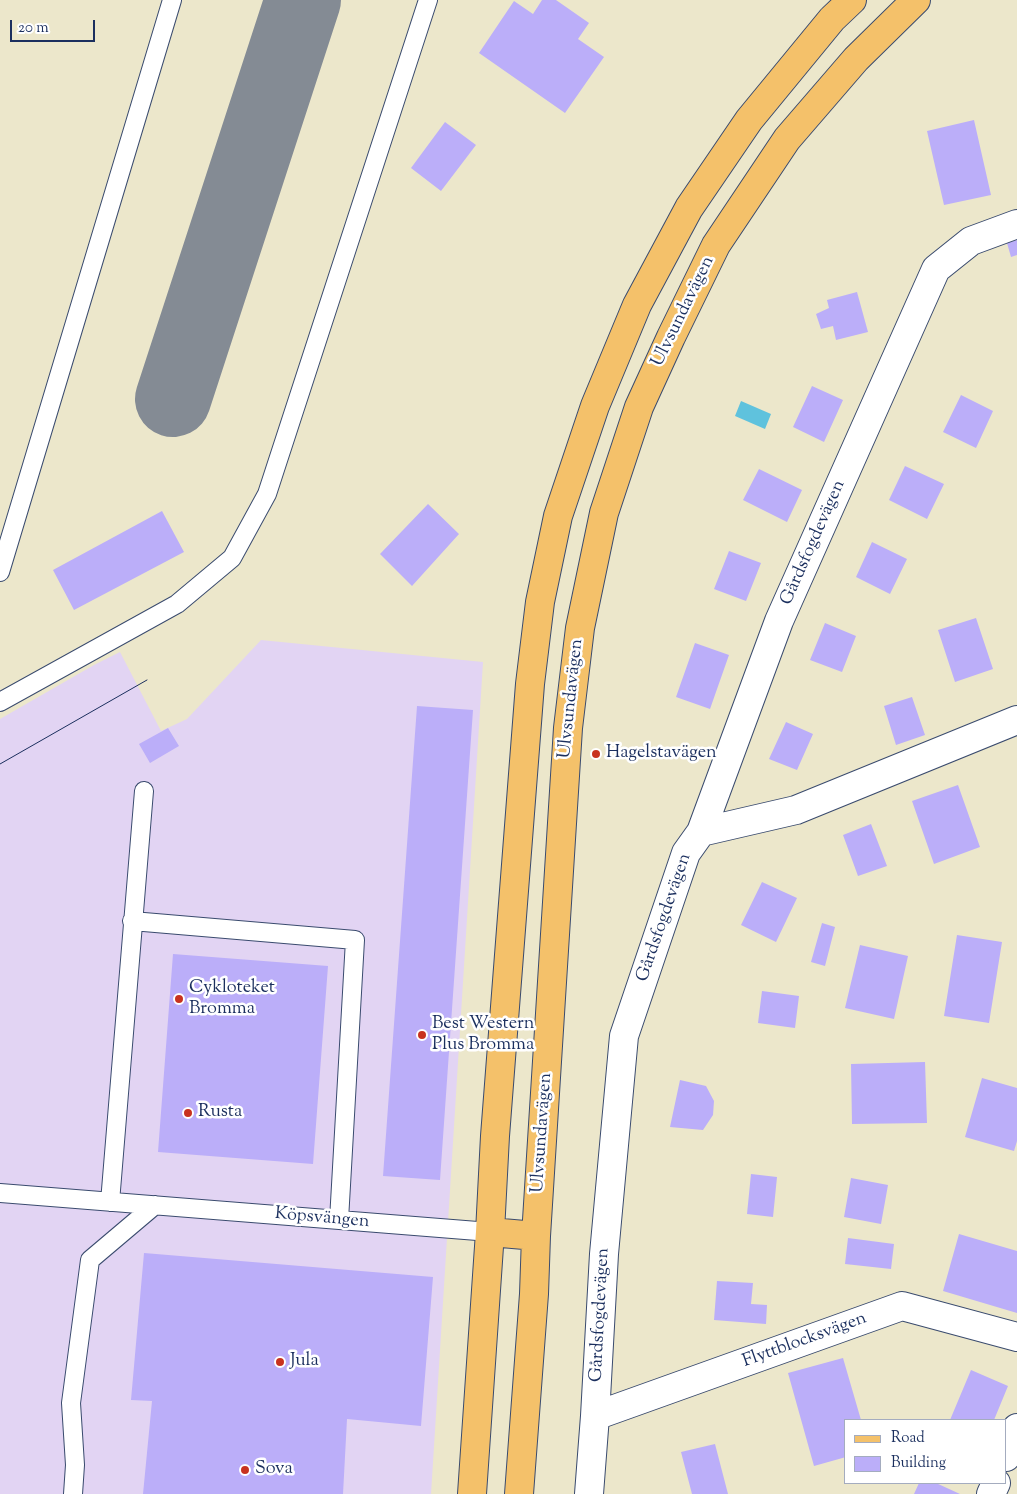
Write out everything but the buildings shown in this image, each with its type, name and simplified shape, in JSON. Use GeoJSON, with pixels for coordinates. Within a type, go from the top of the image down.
{"type":"FeatureCollection","features":[{"type":"Feature","properties":{"kind":"main road"},"geometry":{"type":"LineString","coordinates":[[472,1494],[495,1136],[530,684],[540,602],[558,516],[595,406],[637,305],[689,208],[749,120],[832,19],[852,0]]}},
{"type":"Feature","properties":{"kind":"main road","name":"Ulvsundavägen"},"geometry":{"type":"LineString","coordinates":[[519,1494],[534,1294],[568,728],[580,628],[604,513],[639,407],[716,245],[787,139],[856,59],[916,0]]}},
{"type":"Feature","properties":{"kind":"main road"},"geometry":{"type":"LineString","coordinates":[[490,1232],[536,1236]]}},
{"type":"Feature","properties":{"kind":"street","name":"Gårdsfogdevägen"},"geometry":{"type":"LineString","coordinates":[[589,1494],[604,1254],[624,1036],[686,853],[701,832],[779,622],[936,269],[971,241],[1017,224]]}},
{"type":"Feature","properties":{"kind":"street"},"geometry":{"type":"LineString","coordinates":[[701,832],[796,810],[1017,720]]}},
{"type":"Feature","properties":{"kind":"street","name":"Flyttblocksvägen"},"geometry":{"type":"LineString","coordinates":[[595,1416],[902,1306],[1017,1337]]}},
{"type":"Feature","properties":{"kind":"street"},"geometry":{"type":"LineString","coordinates":[[1007,1454],[1017,1428]]}},
{"type":"Feature","properties":{"kind":"lane"},"geometry":{"type":"LineString","coordinates":[[0,572],[172,0]]}},
{"type":"Feature","properties":{"kind":"lane"},"geometry":{"type":"LineString","coordinates":[[0,702],[177,604],[232,558],[266,494],[428,0]]}},
{"type":"Feature","properties":{"kind":"lane"},"geometry":{"type":"LineString","coordinates":[[110,1202],[144,791]]}},
{"type":"Feature","properties":{"kind":"lane"},"geometry":{"type":"LineString","coordinates":[[132,921],[355,940],[339,1220]]}},
{"type":"Feature","properties":{"kind":"lane","name":"Köpsvängen"},"geometry":{"type":"LineString","coordinates":[[0,1194],[490,1232]]}},
{"type":"Feature","properties":{"kind":"lane"},"geometry":{"type":"LineString","coordinates":[[73,1494],[75,1465],[71,1403],[90,1260],[155,1205]]}},
{"type":"Feature","properties":{"kind":"shaded area"},"geometry":{"type":"Polygon","coordinates":[[[261,640],[483,662],[431,1494],[0,1494],[0,719],[120,652],[161,731],[187,719],[261,640]]]}},
{"type":"Feature","properties":{"kind":"water"},"geometry":{"type":"Polygon","coordinates":[[[741,401],[771,414],[765,429],[735,416],[741,401]]]}},
{"type":"Feature","properties":{"kind":"taxiway"},"geometry":{"type":"LineString","coordinates":[[173,399],[303,0]]}},
{"type":"Feature","properties":{"kind":"tram line"},"geometry":{"type":"LineString","coordinates":[[0,764],[147,680]]}},
{"type":"Feature","properties":{"kind":"place","name":"Hagelstavägen"},"geometry":{"type":"Point","coordinates":[596,754]}},
{"type":"Feature","properties":{"kind":"place","name":"Cykloteket Bromma"},"geometry":{"type":"Point","coordinates":[179,999]}},
{"type":"Feature","properties":{"kind":"place","name":"Best Western Plus Bromma"},"geometry":{"type":"Point","coordinates":[422,1035]}},
{"type":"Feature","properties":{"kind":"place","name":"Rusta"},"geometry":{"type":"Point","coordinates":[188,1113]}},
{"type":"Feature","properties":{"kind":"place","name":"Jula"},"geometry":{"type":"Point","coordinates":[280,1362]}},
{"type":"Feature","properties":{"kind":"place","name":"Sova"},"geometry":{"type":"Point","coordinates":[245,1470]}}]}
